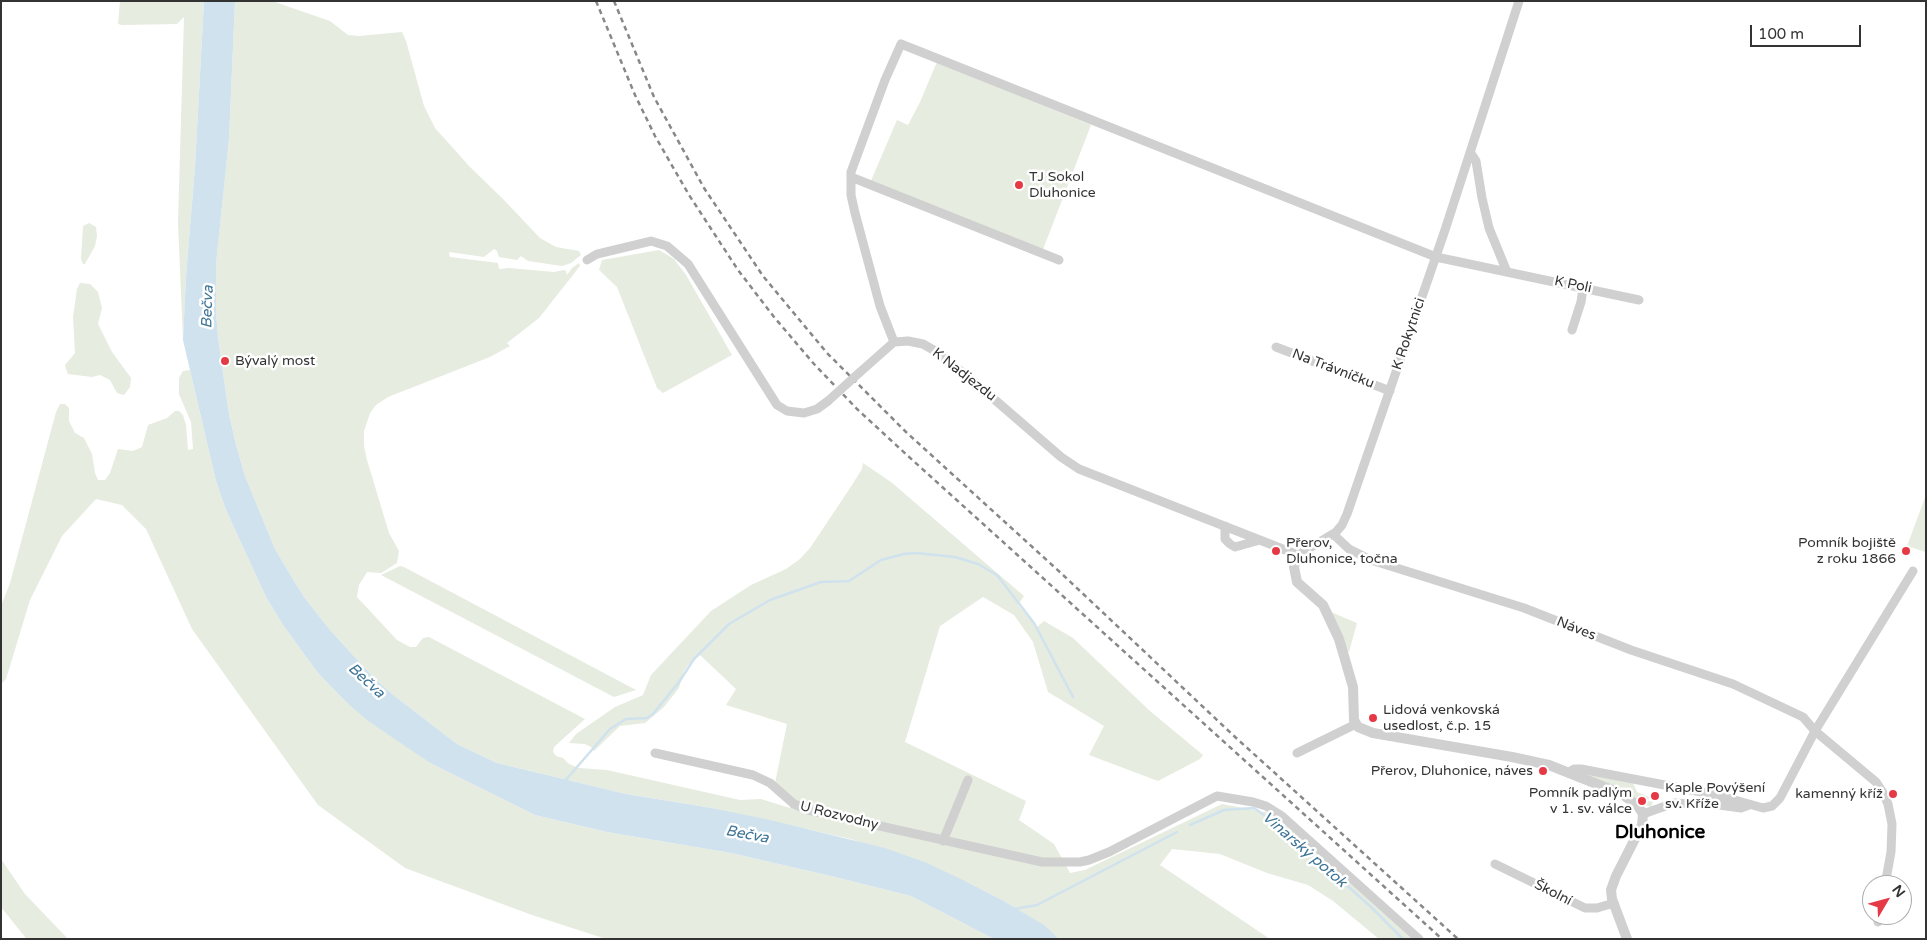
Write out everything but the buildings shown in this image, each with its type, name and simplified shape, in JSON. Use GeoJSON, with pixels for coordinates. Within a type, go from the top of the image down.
{"type":"FeatureCollection","features":[{"type":"Feature","properties":{"kind":"street","name":"K Rokytnici"},"geometry":{"type":"LineString","coordinates":[[1298,555],[1333,534],[1342,525],[1347,514],[1436,257],[1519,1]]}},
{"type":"Feature","properties":{"kind":"street","name":"K Poli"},"geometry":{"type":"LineString","coordinates":[[851,177],[885,80],[901,44],[1436,257],[1639,300]]}},
{"type":"Feature","properties":{"kind":"street"},"geometry":{"type":"LineString","coordinates":[[1470,152],[1476,161],[1489,228],[1507,272]]}},
{"type":"Feature","properties":{"kind":"street"},"geometry":{"type":"LineString","coordinates":[[587,260],[597,254],[650,241],[667,246],[688,264],[777,405],[787,411],[804,413],[817,410],[894,342],[880,306],[855,213],[851,195],[851,177],[1059,260]]}},
{"type":"Feature","properties":{"kind":"street"},"geometry":{"type":"LineString","coordinates":[[1572,330],[1582,302],[1583,288]]}},
{"type":"Feature","properties":{"kind":"street","name":"K Nadjezdu"},"geometry":{"type":"LineString","coordinates":[[894,342],[916,342],[937,352],[1061,457],[1079,470],[1298,555]]}},
{"type":"Feature","properties":{"kind":"street","name":"Na Trávníčku"},"geometry":{"type":"LineString","coordinates":[[1276,347],[1390,391]]}},
{"type":"Feature","properties":{"kind":"street"},"geometry":{"type":"LineString","coordinates":[[1225,526],[1225,538],[1236,547],[1260,540]]}},
{"type":"Feature","properties":{"kind":"street","name":"Náves"},"geometry":{"type":"LineString","coordinates":[[1333,534],[1348,549],[1371,560],[1524,608],[1631,650],[1743,688],[1803,717],[1815,731],[1876,782],[1888,804],[1892,824],[1891,852],[1887,875]]}},
{"type":"Feature","properties":{"kind":"street"},"geometry":{"type":"LineString","coordinates":[[1298,555],[1294,567],[1297,582],[1323,605],[1339,639],[1354,692],[1356,724],[1360,729],[1373,733],[1512,757],[1568,772],[1628,798],[1637,805],[1643,814],[1642,825],[1612,886],[1611,895],[1627,939]]}},
{"type":"Feature","properties":{"kind":"street"},"geometry":{"type":"LineString","coordinates":[[1568,772],[1578,769],[1589,771],[1717,795],[1766,808],[1778,802],[1815,731],[1913,571]]}},
{"type":"Feature","properties":{"kind":"street"},"geometry":{"type":"LineString","coordinates":[[1297,753],[1326,737],[1356,724]]}},
{"type":"Feature","properties":{"kind":"street","name":"U Rozvodny"},"geometry":{"type":"LineString","coordinates":[[655,753],[753,775],[770,783],[790,802],[802,808],[1042,862],[1080,862],[1109,852],[1217,796],[1253,802],[1272,809],[1287,820],[1420,939]]}},
{"type":"Feature","properties":{"kind":"street"},"geometry":{"type":"LineString","coordinates":[[943,841],[968,780]]}},
{"type":"Feature","properties":{"kind":"street"},"geometry":{"type":"LineString","coordinates":[[1643,814],[1674,803],[1741,808],[1749,805]]}},
{"type":"Feature","properties":{"kind":"street","name":"Školní"},"geometry":{"type":"LineString","coordinates":[[1495,864],[1585,908],[1597,908],[1614,903]]}},
{"type":"Feature","properties":{"kind":"shaded area"},"geometry":{"type":"Polygon","coordinates":[[[120,1],[204,1],[183,340],[178,223],[184,17],[177,24],[118,24],[120,1]]]}},
{"type":"Feature","properties":{"kind":"shaded area"},"geometry":{"type":"Polygon","coordinates":[[[235,1],[272,1],[330,21],[348,35],[359,36],[402,32],[424,106],[435,128],[470,167],[540,238],[556,247],[579,251],[581,255],[571,263],[562,266],[528,261],[521,256],[517,260],[499,257],[494,249],[484,257],[449,252],[450,257],[498,263],[499,269],[509,268],[554,272],[564,270],[567,275],[579,263],[580,266],[539,318],[507,343],[510,346],[490,357],[388,397],[376,405],[370,413],[364,431],[364,446],[389,533],[399,551],[397,563],[381,573],[367,572],[359,585],[357,597],[397,640],[410,647],[416,647],[423,638],[429,637],[585,719],[554,747],[553,752],[556,756],[563,758],[569,764],[579,768],[607,770],[740,800],[761,799],[790,808],[790,797],[775,783],[787,724],[726,705],[736,689],[700,655],[684,671],[679,688],[664,707],[645,723],[620,726],[594,751],[585,744],[569,743],[576,734],[615,707],[643,695],[651,675],[711,611],[751,585],[786,569],[800,559],[810,548],[852,485],[862,469],[863,463],[891,482],[1024,596],[1018,605],[1037,627],[1044,621],[1073,638],[1150,711],[1203,755],[1200,759],[1158,781],[1089,755],[1104,726],[1048,692],[1033,642],[1014,615],[983,597],[940,626],[905,742],[1026,801],[1019,820],[1054,844],[1070,873],[1085,870],[1222,804],[1270,813],[1304,840],[1413,939],[1379,939],[1333,901],[1308,885],[1267,873],[1220,854],[1172,849],[1160,865],[1270,939],[1059,939],[1043,925],[1002,900],[967,882],[851,839],[712,808],[626,794],[497,763],[457,744],[392,694],[373,677],[330,630],[304,597],[275,549],[245,476],[236,445],[229,414],[216,312],[216,263],[229,139],[235,1]]]}},
{"type":"Feature","properties":{"kind":"shaded area","name":"TJ Sokol Dluhonice"},"geometry":{"type":"Polygon","coordinates":[[[937,62],[1091,125],[1042,252],[870,183],[897,120],[908,125],[937,62]]]}},
{"type":"Feature","properties":{"kind":"shaded area"},"geometry":{"type":"Polygon","coordinates":[[[89,223],[96,227],[97,236],[95,246],[85,264],[83,264],[81,259],[83,226],[89,223]]]}},
{"type":"Feature","properties":{"kind":"shaded area"},"geometry":{"type":"Polygon","coordinates":[[[659,250],[674,259],[686,275],[732,355],[663,393],[657,388],[617,287],[599,270],[602,260],[659,250]]]}},
{"type":"Feature","properties":{"kind":"shaded area"},"geometry":{"type":"Polygon","coordinates":[[[80,283],[90,284],[98,292],[102,308],[98,324],[112,352],[131,378],[130,387],[124,395],[117,393],[110,380],[100,375],[92,377],[68,374],[66,369],[65,365],[75,353],[73,317],[77,289],[80,283]]]}},
{"type":"Feature","properties":{"kind":"shaded area"},"geometry":{"type":"Polygon","coordinates":[[[190,370],[216,481],[226,510],[266,597],[283,625],[318,673],[345,701],[430,763],[535,815],[607,832],[731,853],[911,896],[994,939],[606,939],[532,915],[405,868],[318,805],[192,629],[146,529],[122,505],[96,499],[62,536],[30,600],[6,679],[1,684],[1,606],[10,583],[56,412],[60,404],[65,404],[69,408],[69,421],[75,433],[84,438],[92,454],[98,480],[105,480],[110,473],[118,449],[133,451],[142,447],[148,425],[167,418],[175,411],[179,411],[183,415],[186,425],[188,450],[193,449],[191,422],[179,394],[179,378],[183,371],[190,370]]]}},
{"type":"Feature","properties":{"kind":"shaded area"},"geometry":{"type":"Polygon","coordinates":[[[1926,495],[1926,552],[1907,546],[1926,495]]]}},
{"type":"Feature","properties":{"kind":"shaded area"},"geometry":{"type":"Polygon","coordinates":[[[400,566],[636,690],[614,697],[381,575],[400,566]]]}},
{"type":"Feature","properties":{"kind":"shaded area"},"geometry":{"type":"Polygon","coordinates":[[[1331,612],[1357,623],[1349,652],[1347,651],[1331,612]]]}},
{"type":"Feature","properties":{"kind":"shaded area"},"geometry":{"type":"Polygon","coordinates":[[[1579,773],[1633,783],[1637,792],[1649,797],[1648,801],[1653,802],[1651,807],[1645,805],[1579,773]]]}},
{"type":"Feature","properties":{"kind":"shaded area"},"geometry":{"type":"Polygon","coordinates":[[[1,859],[25,894],[68,939],[27,939],[25,937],[1,907],[1,859]]]}},
{"type":"Feature","properties":{"kind":"water","name":"Bečva"},"geometry":{"type":"Polygon","coordinates":[[[204,1],[235,1],[229,139],[216,264],[218,337],[229,414],[245,476],[275,549],[304,597],[330,630],[373,677],[392,694],[457,744],[497,763],[626,794],[712,808],[770,820],[885,848],[927,863],[1002,900],[1044,925],[1059,939],[994,939],[911,896],[731,853],[607,832],[535,815],[430,763],[367,720],[345,701],[318,673],[283,625],[266,597],[226,510],[216,481],[183,340],[204,1]]]}},
{"type":"Feature","properties":{"kind":"waterway"},"geometry":{"type":"LineString","coordinates":[[564,782],[610,729],[626,719],[647,718],[653,714],[679,682],[694,659],[729,624],[770,600],[821,582],[849,581],[881,560],[904,554],[916,553],[955,557],[978,564],[997,575],[1034,623],[1073,697]]}},
{"type":"Feature","properties":{"kind":"waterway","name":"Vinarský potok"},"geometry":{"type":"LineString","coordinates":[[1190,825],[1224,810],[1254,808],[1284,829],[1371,907],[1403,939]]}},
{"type":"Feature","properties":{"kind":"waterway","name":"Vinarský potok"},"geometry":{"type":"LineString","coordinates":[[1014,909],[1037,905],[1177,832]]}},
{"type":"Feature","properties":{"kind":"railway"},"geometry":{"type":"LineString","coordinates":[[596,1],[635,95],[655,136],[689,195],[738,270],[774,317],[814,364],[857,409],[908,456],[1442,939]]}},
{"type":"Feature","properties":{"kind":"railway"},"geometry":{"type":"LineString","coordinates":[[614,1],[654,97],[704,188],[763,276],[827,353],[906,432],[1062,574],[1234,736],[1458,939]]}},
{"type":"Feature","properties":{"kind":"place","name":"TJ Sokol Dluhonice"},"geometry":{"type":"Point","coordinates":[1019,185]}},
{"type":"Feature","properties":{"kind":"place","name":"Bývalý most"},"geometry":{"type":"Point","coordinates":[225,361]}},
{"type":"Feature","properties":{"kind":"place","name":"Přerov, Dluhonice, točna"},"geometry":{"type":"Point","coordinates":[1276,551]}},
{"type":"Feature","properties":{"kind":"place","name":"Pomník bojiště z roku 1866"},"geometry":{"type":"Point","coordinates":[1906,551]}},
{"type":"Feature","properties":{"kind":"place","name":"Lidová venkovská usedlost, č.p. 15"},"geometry":{"type":"Point","coordinates":[1373,718]}},
{"type":"Feature","properties":{"kind":"place","name":"Přerov, Dluhonice, náves"},"geometry":{"type":"Point","coordinates":[1543,771]}},
{"type":"Feature","properties":{"kind":"place","name":"kamenný kříž"},"geometry":{"type":"Point","coordinates":[1893,794]}},
{"type":"Feature","properties":{"kind":"place","name":"Kaple Povýšení sv. Kříže"},"geometry":{"type":"Point","coordinates":[1655,796]}},
{"type":"Feature","properties":{"kind":"place","name":"Pomník padlým v 1. sv. válce"},"geometry":{"type":"Point","coordinates":[1642,801]}},
{"type":"Feature","properties":{"kind":"district","name":"Dluhonice"},"geometry":{"type":"Point","coordinates":[1660,833]}}]}
